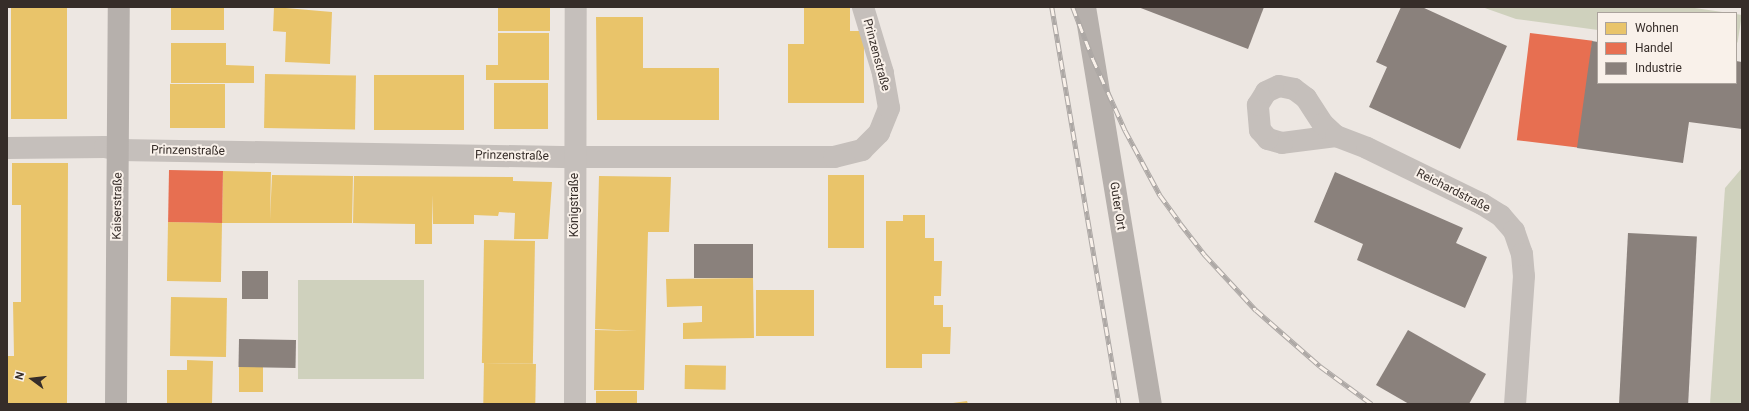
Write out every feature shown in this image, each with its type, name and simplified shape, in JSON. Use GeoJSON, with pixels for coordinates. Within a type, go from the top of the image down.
{"type":"FeatureCollection","features":[{"type":"Feature","properties":{"kind":"main road","name":"Kaiserstraße"},"geometry":{"type":"LineString","coordinates":[[116,404],[119,7]]}},
{"type":"Feature","properties":{"kind":"main road","name":"Guter Ort"},"geometry":{"type":"LineString","coordinates":[[1085,7],[1151,404]]}},
{"type":"Feature","properties":{"kind":"street","name":"Königstraße"},"geometry":{"type":"LineString","coordinates":[[575,404],[576,7]]}},
{"type":"Feature","properties":{"kind":"street","name":"Prinzenstraße"},"geometry":{"type":"LineString","coordinates":[[7,148],[105,147],[119,150],[575,157],[834,157],[862,150],[879,133],[889,108],[883,73],[864,7]]}},
{"type":"Feature","properties":{"kind":"street","name":"Reichardstraße"},"geometry":{"type":"LineString","coordinates":[[1336,136],[1367,148],[1482,204],[1501,216],[1514,231],[1522,254],[1524,276],[1515,404]]}},
{"type":"Feature","properties":{"kind":"green space"},"geometry":{"type":"Polygon","coordinates":[[[1482,7],[1688,7],[1722,12],[1597,12],[1597,30],[1516,19],[1482,7]]]}},
{"type":"Feature","properties":{"kind":"green space"},"geometry":{"type":"Polygon","coordinates":[[[1737,14],[1742,15],[1738,43],[1737,43],[1737,14]]]}},
{"type":"Feature","properties":{"kind":"green space"},"geometry":{"type":"Polygon","coordinates":[[[1742,168],[1742,404],[1710,404],[1725,188],[1742,168]]]}},
{"type":"Feature","properties":{"kind":"green space"},"geometry":{"type":"Polygon","coordinates":[[[298,280],[424,280],[424,379],[298,379],[298,280]]]}},
{"type":"Feature","properties":{"kind":"building: Wohnen"},"geometry":{"type":"Polygon","coordinates":[[[11,7],[67,7],[67,119],[11,119],[11,7]]]}},
{"type":"Feature","properties":{"kind":"building: Wohnen"},"geometry":{"type":"Polygon","coordinates":[[[171,7],[224,7],[224,30],[171,30],[171,7]]]}},
{"type":"Feature","properties":{"kind":"building: Wohnen"},"geometry":{"type":"Polygon","coordinates":[[[274,7],[332,12],[330,64],[285,62],[286,32],[273,31],[274,7]]]}},
{"type":"Feature","properties":{"kind":"building: Wohnen"},"geometry":{"type":"Polygon","coordinates":[[[498,7],[550,7],[550,31],[498,31],[498,7]]]}},
{"type":"Feature","properties":{"kind":"building: Wohnen"},"geometry":{"type":"Polygon","coordinates":[[[804,7],[850,7],[850,31],[864,31],[864,103],[788,103],[788,44],[804,44],[804,7]]]}},
{"type":"Feature","properties":{"kind":"building: Wohnen"},"geometry":{"type":"Polygon","coordinates":[[[596,17],[643,17],[643,68],[719,68],[719,120],[597,120],[596,17]]]}},
{"type":"Feature","properties":{"kind":"building: Wohnen"},"geometry":{"type":"Polygon","coordinates":[[[498,33],[549,33],[549,80],[486,80],[486,65],[498,65],[498,33]]]}},
{"type":"Feature","properties":{"kind":"building: Wohnen"},"geometry":{"type":"Polygon","coordinates":[[[171,43],[226,43],[226,65],[254,66],[254,83],[171,83],[171,43]]]}},
{"type":"Feature","properties":{"kind":"building: Wohnen"},"geometry":{"type":"Polygon","coordinates":[[[265,74],[356,76],[355,130],[264,128],[265,74]]]}},
{"type":"Feature","properties":{"kind":"building: Wohnen"},"geometry":{"type":"Polygon","coordinates":[[[374,75],[464,75],[464,130],[374,130],[374,75]]]}},
{"type":"Feature","properties":{"kind":"building: Wohnen"},"geometry":{"type":"Polygon","coordinates":[[[494,83],[548,83],[548,129],[494,129],[494,83]]]}},
{"type":"Feature","properties":{"kind":"building: Wohnen"},"geometry":{"type":"Polygon","coordinates":[[[170,84],[225,84],[225,128],[170,128],[170,84]]]}},
{"type":"Feature","properties":{"kind":"building: Wohnen"},"geometry":{"type":"Polygon","coordinates":[[[12,163],[68,163],[67,404],[7,404],[7,356],[14,356],[13,302],[21,302],[21,205],[12,205],[12,163]]]}},
{"type":"Feature","properties":{"kind":"building: Wohnen"},"geometry":{"type":"Polygon","coordinates":[[[223,171],[271,172],[270,220],[272,175],[353,176],[352,223],[222,223],[223,171]]]}},
{"type":"Feature","properties":{"kind":"building: Wohnen"},"geometry":{"type":"Polygon","coordinates":[[[828,175],[864,175],[864,248],[828,248],[828,175]]]}},
{"type":"Feature","properties":{"kind":"building: Wohnen"},"geometry":{"type":"Polygon","coordinates":[[[354,176],[513,177],[513,181],[552,182],[548,239],[514,239],[515,213],[499,212],[498,216],[474,215],[474,224],[433,224],[432,195],[432,244],[415,244],[415,224],[353,223],[354,176]]]}},
{"type":"Feature","properties":{"kind":"building: Wohnen"},"geometry":{"type":"Polygon","coordinates":[[[599,176],[671,177],[669,232],[648,232],[644,390],[594,390],[595,330],[637,331],[595,329],[599,176]]]}},
{"type":"Feature","properties":{"kind":"building: Wohnen"},"geometry":{"type":"Polygon","coordinates":[[[903,215],[925,215],[925,238],[934,238],[934,261],[942,261],[941,296],[934,296],[934,305],[943,305],[943,327],[951,327],[950,354],[922,354],[922,368],[886,368],[886,221],[903,221],[903,215]]]}},
{"type":"Feature","properties":{"kind":"building: Wohnen"},"geometry":{"type":"Polygon","coordinates":[[[168,222],[222,223],[221,282],[167,281],[168,222]]]}},
{"type":"Feature","properties":{"kind":"building: Wohnen"},"geometry":{"type":"Polygon","coordinates":[[[484,240],[535,241],[533,364],[482,363],[484,240]]]}},
{"type":"Feature","properties":{"kind":"building: Wohnen"},"geometry":{"type":"Polygon","coordinates":[[[753,278],[754,338],[683,339],[683,323],[702,322],[702,306],[667,307],[666,279],[753,278]]]}},
{"type":"Feature","properties":{"kind":"building: Wohnen"},"geometry":{"type":"Polygon","coordinates":[[[756,290],[814,290],[814,336],[756,336],[756,290]]]}},
{"type":"Feature","properties":{"kind":"building: Wohnen"},"geometry":{"type":"Polygon","coordinates":[[[171,297],[227,298],[226,357],[170,356],[171,297]]]}},
{"type":"Feature","properties":{"kind":"building: Wohnen"},"geometry":{"type":"Polygon","coordinates":[[[187,360],[213,361],[212,404],[167,404],[167,370],[187,370],[187,360]]]}},
{"type":"Feature","properties":{"kind":"building: Wohnen"},"geometry":{"type":"Polygon","coordinates":[[[484,363],[536,364],[535,404],[483,404],[484,363]]]}},
{"type":"Feature","properties":{"kind":"building: Wohnen"},"geometry":{"type":"Polygon","coordinates":[[[685,365],[726,366],[726,390],[685,389],[685,365]]]}},
{"type":"Feature","properties":{"kind":"building: Wohnen"},"geometry":{"type":"Polygon","coordinates":[[[239,367],[263,367],[263,392],[239,392],[239,367]]]}},
{"type":"Feature","properties":{"kind":"building: Wohnen"},"geometry":{"type":"Polygon","coordinates":[[[596,391],[637,391],[637,404],[596,404],[596,391]]]}},
{"type":"Feature","properties":{"kind":"building: Wohnen"},"geometry":{"type":"Polygon","coordinates":[[[967,401],[968,404],[953,404],[953,403],[967,401]]]}},
{"type":"Feature","properties":{"kind":"building: Handel"},"geometry":{"type":"Polygon","coordinates":[[[1530,33],[1593,41],[1579,148],[1517,140],[1530,33]]]}},
{"type":"Feature","properties":{"kind":"building: Handel"},"geometry":{"type":"Polygon","coordinates":[[[169,170],[223,171],[222,223],[168,222],[169,170]]]}},
{"type":"Feature","properties":{"kind":"building: Industrie"},"geometry":{"type":"Polygon","coordinates":[[[1138,7],[1264,7],[1248,49],[1138,7]]]}},
{"type":"Feature","properties":{"kind":"building: Industrie"},"geometry":{"type":"Polygon","coordinates":[[[1401,7],[1422,7],[1507,46],[1460,149],[1369,107],[1387,67],[1376,62],[1401,7]]]}},
{"type":"Feature","properties":{"kind":"building: Industrie"},"geometry":{"type":"Polygon","coordinates":[[[1592,41],[1597,42],[1597,84],[1737,84],[1737,61],[1742,62],[1742,129],[1689,122],[1683,163],[1577,148],[1592,41]]]}},
{"type":"Feature","properties":{"kind":"building: Industrie"},"geometry":{"type":"Polygon","coordinates":[[[1335,172],[1463,228],[1456,243],[1487,257],[1465,308],[1357,260],[1363,244],[1314,222],[1335,172]]]}},
{"type":"Feature","properties":{"kind":"building: Industrie"},"geometry":{"type":"Polygon","coordinates":[[[1628,233],[1697,237],[1688,404],[1619,404],[1628,233]]]}},
{"type":"Feature","properties":{"kind":"building: Industrie"},"geometry":{"type":"Polygon","coordinates":[[[694,244],[753,244],[753,278],[694,278],[694,244]]]}},
{"type":"Feature","properties":{"kind":"building: Industrie"},"geometry":{"type":"Polygon","coordinates":[[[242,271],[268,271],[268,299],[242,299],[242,271]]]}},
{"type":"Feature","properties":{"kind":"building: Industrie"},"geometry":{"type":"Polygon","coordinates":[[[1408,330],[1486,374],[1469,404],[1409,404],[1376,385],[1408,330]]]}},
{"type":"Feature","properties":{"kind":"building: Industrie"},"geometry":{"type":"Polygon","coordinates":[[[239,339],[296,340],[296,368],[239,367],[239,339]]]}},
{"type":"Feature","properties":{"kind":"railway"},"geometry":{"type":"LineString","coordinates":[[1052,7],[1119,404]]}},
{"type":"Feature","properties":{"kind":"railway"},"geometry":{"type":"LineString","coordinates":[[1073,7],[1093,59],[1125,130],[1160,195],[1180,223],[1205,255],[1256,310],[1320,366],[1372,404]]}}]}
